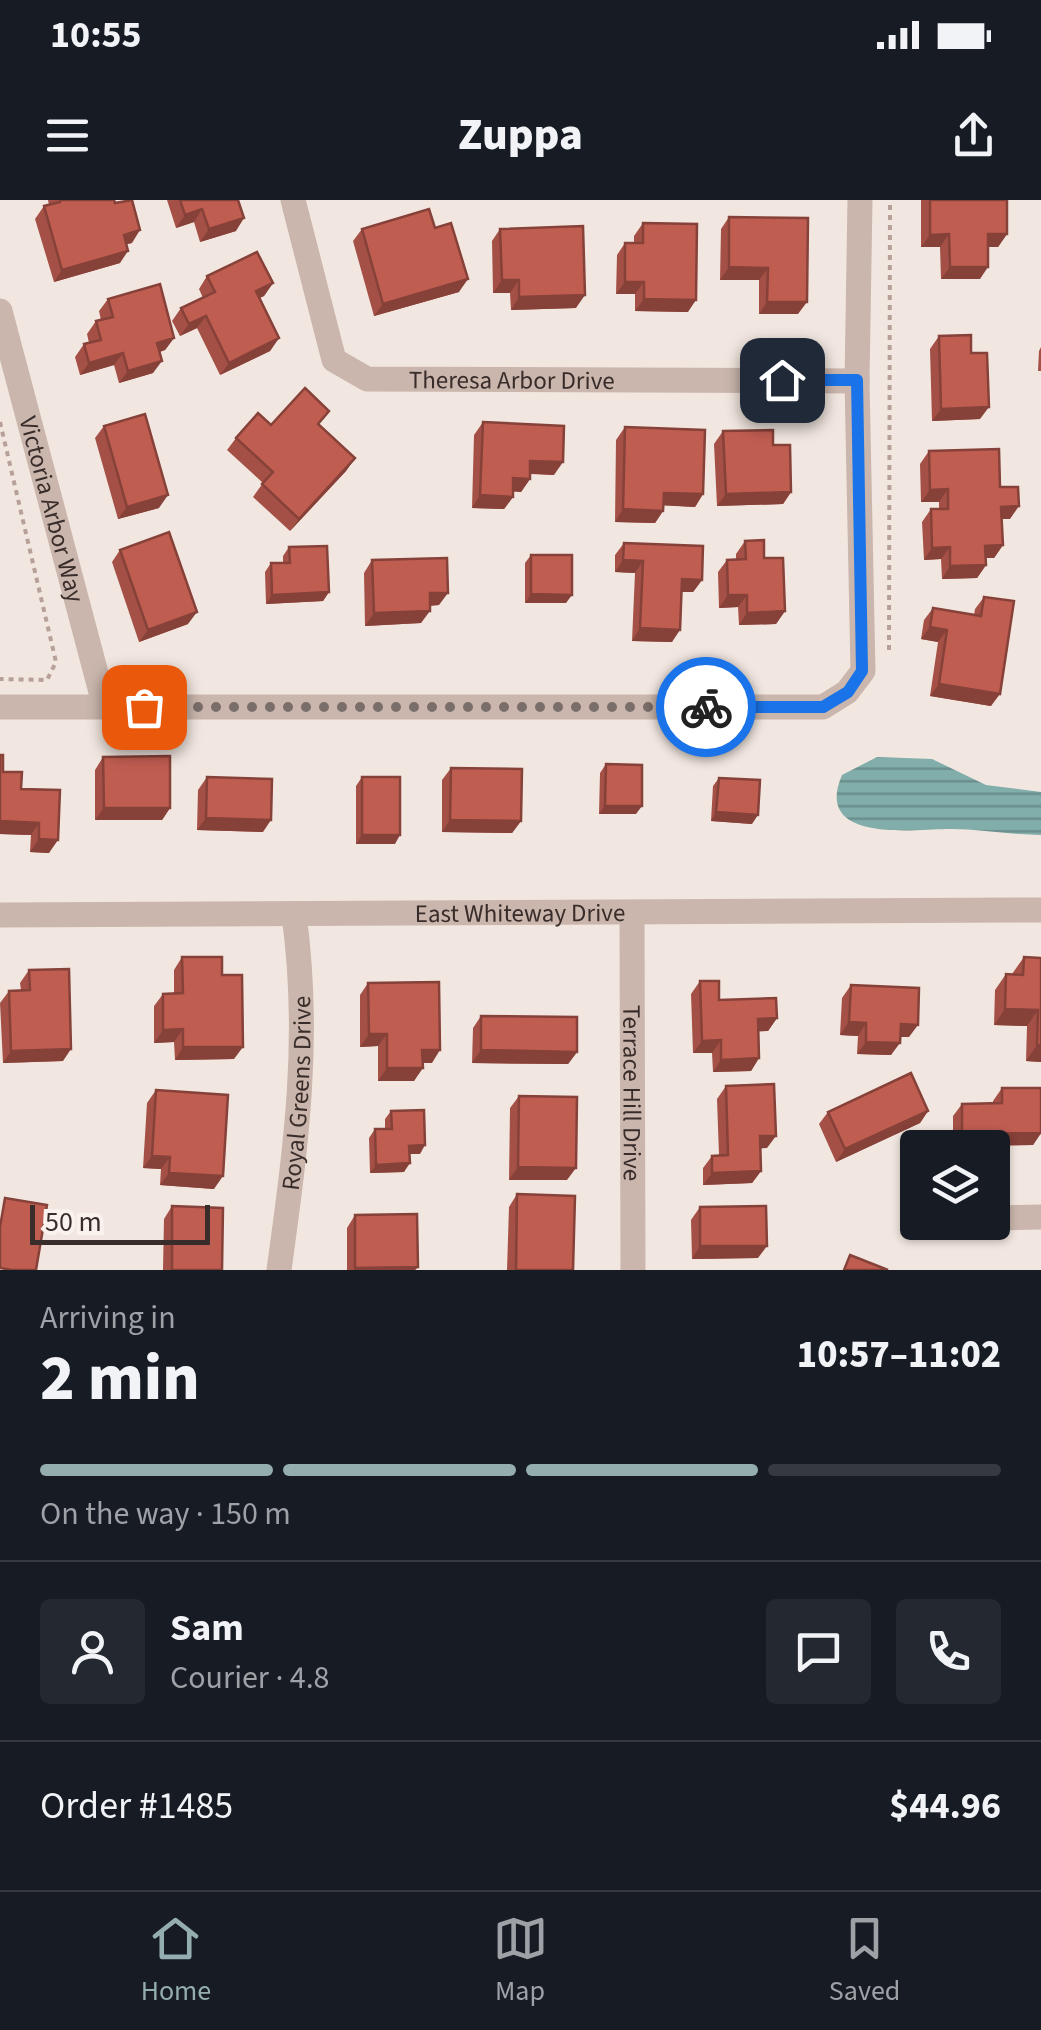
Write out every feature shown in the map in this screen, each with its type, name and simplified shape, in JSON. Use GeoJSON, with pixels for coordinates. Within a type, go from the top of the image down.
{"type":"FeatureCollection","features":[{"type":"Feature","properties":{"kind":"street","name":"Theresa Arbor Drive"},"geometry":{"type":"LineString","coordinates":[[293,200],[334,360],[367,378],[857,380]]}},
{"type":"Feature","properties":{"kind":"street"},"geometry":{"type":"LineString","coordinates":[[0,706],[823,707],[848,692],[862,671],[857,380],[860,200]]}},
{"type":"Feature","properties":{"kind":"street","name":"Victoria Arbor Way"},"geometry":{"type":"LineString","coordinates":[[0,311],[8,374],[104,707]]}},
{"type":"Feature","properties":{"kind":"street","name":"East Whiteway Drive"},"geometry":{"type":"LineString","coordinates":[[0,915],[1041,910]]}},
{"type":"Feature","properties":{"kind":"street","name":"Royal Greens Drive"},"geometry":{"type":"LineString","coordinates":[[279,1270],[304,1071],[304,987],[294,914]]}},
{"type":"Feature","properties":{"kind":"street","name":"Terrace Hill Drive"},"geometry":{"type":"LineString","coordinates":[[632,914],[633,1270]]}},
{"type":"Feature","properties":{"kind":"street"},"geometry":{"type":"LineString","coordinates":[[1010,1218],[1041,1217]]}},
{"type":"Feature","properties":{"kind":"path"},"geometry":{"type":"LineString","coordinates":[[885,664],[890,647],[890,200]]}},
{"type":"Feature","properties":{"kind":"path"},"geometry":{"type":"LineString","coordinates":[[0,422],[56,662],[47,680],[0,680]]}},
{"type":"Feature","properties":{"kind":"water"},"geometry":{"type":"Polygon","coordinates":[[[877,757],[932,759],[986,785],[1041,792],[1041,835],[958,829],[889,830],[852,822],[841,812],[837,797],[842,775],[877,757]]]}},
{"type":"Feature","properties":{"kind":"building"},"geometry":{"type":"Polygon","coordinates":[[[60,200],[132,200],[140,230],[124,235],[128,251],[62,270],[44,206],[60,200]]]}},
{"type":"Feature","properties":{"kind":"building"},"geometry":{"type":"Polygon","coordinates":[[[180,200],[238,200],[244,218],[209,229],[202,209],[185,215],[180,200]]]}},
{"type":"Feature","properties":{"kind":"building"},"geometry":{"type":"Polygon","coordinates":[[[930,200],[1007,200],[1007,234],[988,234],[988,267],[950,267],[949,234],[930,235],[930,200]]]}},
{"type":"Feature","properties":{"kind":"building"},"geometry":{"type":"Polygon","coordinates":[[[429,209],[435,228],[451,223],[468,279],[383,304],[362,229],[429,209]]]}},
{"type":"Feature","properties":{"kind":"building"},"geometry":{"type":"Polygon","coordinates":[[[729,217],[808,218],[807,302],[767,302],[768,268],[729,267],[729,217]]]}},
{"type":"Feature","properties":{"kind":"building"},"geometry":{"type":"Polygon","coordinates":[[[643,223],[697,224],[696,300],[644,299],[644,282],[625,282],[625,243],[643,243],[643,223]]]}},
{"type":"Feature","properties":{"kind":"building"},"geometry":{"type":"Polygon","coordinates":[[[583,226],[585,295],[519,297],[519,280],[502,280],[500,229],[583,226]]]}},
{"type":"Feature","properties":{"kind":"building"},"geometry":{"type":"Polygon","coordinates":[[[257,252],[273,283],[256,291],[279,338],[229,363],[206,316],[189,324],[181,308],[215,292],[207,276],[257,252]]]}},
{"type":"Feature","properties":{"kind":"building"},"geometry":{"type":"Polygon","coordinates":[[[160,284],[174,338],[157,343],[162,361],[128,371],[123,353],[89,363],[84,344],[101,340],[96,321],[113,317],[108,299],[160,284]]]}},
{"type":"Feature","properties":{"kind":"building"},"geometry":{"type":"Polygon","coordinates":[[[971,335],[971,353],[987,353],[989,407],[941,409],[939,336],[971,335]]]}},
{"type":"Feature","properties":{"kind":"building"},"geometry":{"type":"Polygon","coordinates":[[[305,388],[329,411],[318,424],[355,458],[299,519],[262,484],[273,472],[236,438],[258,413],[271,425],[305,388]]]}},
{"type":"Feature","properties":{"kind":"building"},"geometry":{"type":"Polygon","coordinates":[[[145,414],[168,495],[127,507],[104,426],[145,414]]]}},
{"type":"Feature","properties":{"kind":"building"},"geometry":{"type":"Polygon","coordinates":[[[483,422],[564,426],[563,462],[530,461],[530,479],[513,478],[513,497],[480,495],[483,422]]]}},
{"type":"Feature","properties":{"kind":"building"},"geometry":{"type":"Polygon","coordinates":[[[625,427],[705,430],[703,494],[664,493],[663,511],[623,509],[625,427]]]}},
{"type":"Feature","properties":{"kind":"building"},"geometry":{"type":"Polygon","coordinates":[[[773,430],[773,445],[790,445],[791,492],[726,494],[723,431],[773,430]]]}},
{"type":"Feature","properties":{"kind":"building"},"geometry":{"type":"Polygon","coordinates":[[[999,449],[1000,487],[1018,487],[1019,506],[1001,507],[1003,545],[985,546],[986,565],[950,566],[950,547],[932,548],[931,509],[948,509],[948,489],[930,490],[929,451],[999,449]]]}},
{"type":"Feature","properties":{"kind":"building"},"geometry":{"type":"Polygon","coordinates":[[[169,532],[197,612],[148,630],[120,550],[169,532]]]}},
{"type":"Feature","properties":{"kind":"building"},"geometry":{"type":"Polygon","coordinates":[[[764,540],[764,558],[783,558],[785,611],[747,613],[747,595],[728,595],[727,560],[746,559],[745,541],[764,540]]]}},
{"type":"Feature","properties":{"kind":"building"},"geometry":{"type":"Polygon","coordinates":[[[624,543],[703,546],[702,580],[682,579],[680,630],[640,628],[643,561],[623,560],[624,543]]]}},
{"type":"Feature","properties":{"kind":"building"},"geometry":{"type":"Polygon","coordinates":[[[327,546],[329,592],[272,595],[271,563],[290,563],[289,547],[327,546]]]}},
{"type":"Feature","properties":{"kind":"building"},"geometry":{"type":"Polygon","coordinates":[[[531,555],[572,555],[572,595],[531,594],[531,555]]]}},
{"type":"Feature","properties":{"kind":"building"},"geometry":{"type":"Polygon","coordinates":[[[447,558],[448,593],[430,593],[430,611],[374,613],[372,560],[447,558]]]}},
{"type":"Feature","properties":{"kind":"building"},"geometry":{"type":"Polygon","coordinates":[[[984,597],[1014,601],[1000,694],[939,684],[947,630],[930,627],[933,608],[981,616],[984,597]]]}},
{"type":"Feature","properties":{"kind":"building"},"geometry":{"type":"Polygon","coordinates":[[[0,755],[3,772],[22,772],[21,789],[60,790],[58,840],[39,839],[39,823],[0,821],[0,755]]]}},
{"type":"Feature","properties":{"kind":"building"},"geometry":{"type":"Polygon","coordinates":[[[170,756],[170,808],[104,808],[103,757],[170,756]]]}},
{"type":"Feature","properties":{"kind":"building"},"geometry":{"type":"Polygon","coordinates":[[[606,764],[642,765],[642,806],[605,806],[606,764]]]}},
{"type":"Feature","properties":{"kind":"building"},"geometry":{"type":"Polygon","coordinates":[[[451,768],[522,769],[521,821],[450,820],[451,768]]]}},
{"type":"Feature","properties":{"kind":"building"},"geometry":{"type":"Polygon","coordinates":[[[207,777],[272,779],[271,820],[206,818],[207,777]]]}},
{"type":"Feature","properties":{"kind":"building"},"geometry":{"type":"Polygon","coordinates":[[[362,777],[400,777],[400,835],[362,835],[362,777]]]}},
{"type":"Feature","properties":{"kind":"building"},"geometry":{"type":"Polygon","coordinates":[[[719,778],[760,780],[758,815],[716,812],[719,778]]]}},
{"type":"Feature","properties":{"kind":"building"},"geometry":{"type":"Polygon","coordinates":[[[182,957],[222,957],[222,975],[242,975],[243,1047],[183,1047],[183,1029],[163,1030],[163,994],[183,993],[182,957]]]}},
{"type":"Feature","properties":{"kind":"building"},"geometry":{"type":"Polygon","coordinates":[[[1024,957],[1041,958],[1041,1045],[1037,1045],[1038,1010],[1005,1009],[1006,974],[1023,975],[1024,957]]]}},
{"type":"Feature","properties":{"kind":"building"},"geometry":{"type":"Polygon","coordinates":[[[69,969],[71,1049],[11,1051],[9,991],[30,990],[29,970],[69,969]]]}},
{"type":"Feature","properties":{"kind":"building"},"geometry":{"type":"Polygon","coordinates":[[[700,981],[719,981],[719,1000],[776,998],[777,1018],[758,1019],[759,1058],[721,1060],[721,1040],[702,1041],[700,981]]]}},
{"type":"Feature","properties":{"kind":"building"},"geometry":{"type":"Polygon","coordinates":[[[439,982],[440,1050],[422,1050],[423,1068],[387,1068],[387,1034],[369,1034],[368,983],[439,982]]]}},
{"type":"Feature","properties":{"kind":"building"},"geometry":{"type":"Polygon","coordinates":[[[851,985],[919,988],[918,1025],[901,1024],[900,1043],[866,1042],[866,1023],[849,1022],[851,985]]]}},
{"type":"Feature","properties":{"kind":"building"},"geometry":{"type":"Polygon","coordinates":[[[481,1016],[577,1017],[577,1052],[481,1050],[481,1016]]]}},
{"type":"Feature","properties":{"kind":"building"},"geometry":{"type":"Polygon","coordinates":[[[911,1073],[928,1111],[845,1149],[828,1112],[911,1073]]]}},
{"type":"Feature","properties":{"kind":"building"},"geometry":{"type":"Polygon","coordinates":[[[774,1084],[776,1136],[760,1136],[761,1171],[712,1173],[712,1156],[728,1155],[726,1086],[774,1084]]]}},
{"type":"Feature","properties":{"kind":"building"},"geometry":{"type":"Polygon","coordinates":[[[1002,1088],[1041,1088],[1041,1133],[962,1130],[962,1104],[1002,1103],[1002,1088]]]}},
{"type":"Feature","properties":{"kind":"building"},"geometry":{"type":"Polygon","coordinates":[[[156,1090],[228,1095],[223,1176],[169,1173],[170,1157],[152,1156],[156,1090]]]}},
{"type":"Feature","properties":{"kind":"building"},"geometry":{"type":"Polygon","coordinates":[[[519,1096],[577,1097],[576,1168],[518,1167],[519,1096]]]}},
{"type":"Feature","properties":{"kind":"building"},"geometry":{"type":"Polygon","coordinates":[[[424,1110],[425,1145],[409,1146],[410,1163],[376,1165],[375,1129],[392,1129],[391,1111],[424,1110]]]}},
{"type":"Feature","properties":{"kind":"building"},"geometry":{"type":"Polygon","coordinates":[[[517,1194],[575,1196],[573,1270],[516,1270],[517,1194]]]}},
{"type":"Feature","properties":{"kind":"building"},"geometry":{"type":"Polygon","coordinates":[[[5,1198],[47,1205],[36,1270],[0,1268],[5,1198]]]}},
{"type":"Feature","properties":{"kind":"building"},"geometry":{"type":"Polygon","coordinates":[[[172,1206],[223,1208],[222,1270],[172,1270],[172,1206]]]}},
{"type":"Feature","properties":{"kind":"building"},"geometry":{"type":"Polygon","coordinates":[[[766,1206],[767,1246],[700,1246],[700,1207],[766,1206]]]}},
{"type":"Feature","properties":{"kind":"building"},"geometry":{"type":"Polygon","coordinates":[[[417,1214],[418,1267],[355,1268],[355,1215],[417,1214]]]}},
{"type":"Feature","properties":{"kind":"building"},"geometry":{"type":"Polygon","coordinates":[[[850,1255],[888,1270],[844,1270],[850,1255]]]}},
{"type":"Feature","properties":{"kind":"way so far"},"geometry":{"type":"LineString","coordinates":[[144,707],[706,707]]}},
{"type":"Feature","properties":{"kind":"route"},"geometry":{"type":"LineString","coordinates":[[706,707],[823,707],[848,692],[862,671],[857,380],[782,380]]}}]}
